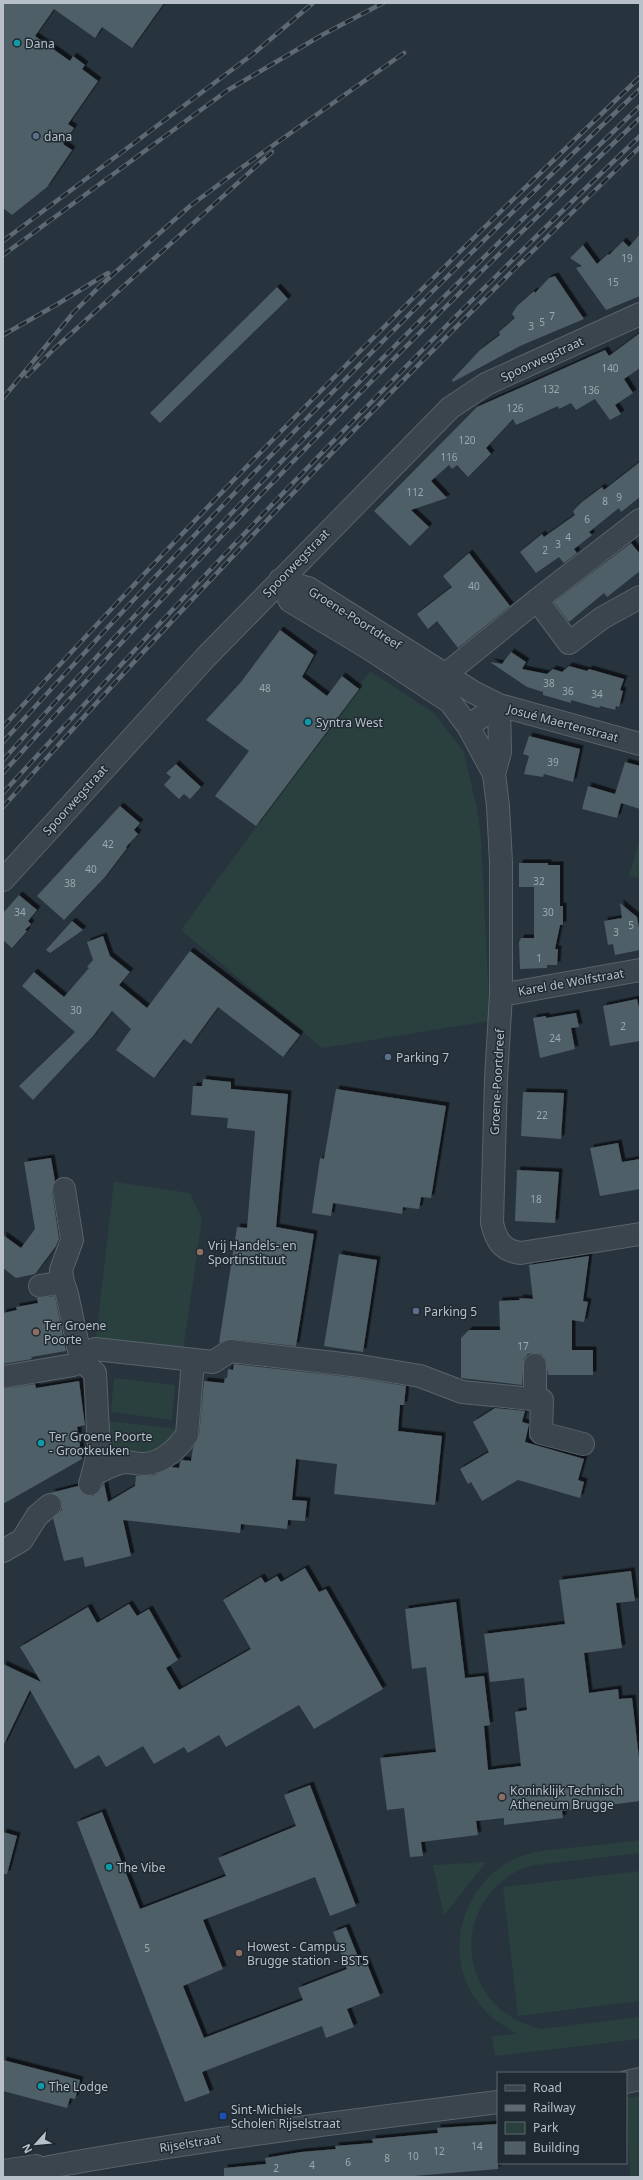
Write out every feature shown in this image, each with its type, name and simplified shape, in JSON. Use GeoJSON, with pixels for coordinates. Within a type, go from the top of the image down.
{"type":"FeatureCollection","features":[{"type":"Feature","properties":{"kind":"street","name":"Spoorwegstraat"},"geometry":{"type":"LineString","coordinates":[[3,880],[157,710],[280,580],[458,401],[486,384],[640,314]]}},
{"type":"Feature","properties":{"kind":"street"},"geometry":{"type":"LineString","coordinates":[[446,674],[537,600],[640,520]]}},
{"type":"Feature","properties":{"kind":"street","name":"Groene-Poortdreef"},"geometry":{"type":"LineString","coordinates":[[280,580],[290,601],[353,628],[446,674],[473,692],[499,705],[500,752],[494,774]]}},
{"type":"Feature","properties":{"kind":"street"},"geometry":{"type":"LineString","coordinates":[[537,600],[569,643],[602,618],[640,597]]}},
{"type":"Feature","properties":{"kind":"street","name":"Groene-Poortdreef"},"geometry":{"type":"LineString","coordinates":[[353,628],[450,702],[468,726],[494,774],[498,806],[500,855],[502,995],[496,1079],[492,1223],[497,1241],[505,1248],[522,1253],[640,1234]]}},
{"type":"Feature","properties":{"kind":"street","name":"Josué Maertenstraat"},"geometry":{"type":"LineString","coordinates":[[468,726],[499,705],[640,744]]}},
{"type":"Feature","properties":{"kind":"street","name":"Karel de Wolfstraat"},"geometry":{"type":"LineString","coordinates":[[502,995],[640,970]]}},
{"type":"Feature","properties":{"kind":"street"},"geometry":{"type":"LineString","coordinates":[[64,1189],[72,1240],[61,1270],[63,1282],[68,1294],[81,1360],[95,1372],[99,1450],[92,1480],[114,1465],[125,1462],[153,1462],[165,1457],[180,1445],[187,1435],[193,1360]]}},
{"type":"Feature","properties":{"kind":"street"},"geometry":{"type":"LineString","coordinates":[[40,1286],[63,1282]]}},
{"type":"Feature","properties":{"kind":"street"},"geometry":{"type":"LineString","coordinates":[[3,1378],[73,1365],[95,1349],[213,1362],[230,1351],[360,1366],[420,1376],[462,1392],[542,1400],[541,1433],[583,1444]]}},
{"type":"Feature","properties":{"kind":"street"},"geometry":{"type":"LineString","coordinates":[[535,1364],[535,1400]]}},
{"type":"Feature","properties":{"kind":"street"},"geometry":{"type":"LineString","coordinates":[[3,1551],[22,1540],[37,1516],[50,1505]]}},
{"type":"Feature","properties":{"kind":"street"},"geometry":{"type":"LineString","coordinates":[[627,2082],[640,2079]]}},
{"type":"Feature","properties":{"kind":"street","name":"Rijselstraat"},"geometry":{"type":"LineString","coordinates":[[20,2177],[33,2174],[49,2167],[291,2127],[497,2102]]}},
{"type":"Feature","properties":{"kind":"street","name":"Rijselstraat"},"geometry":{"type":"LineString","coordinates":[[3,2171],[32,2165],[49,2167]]}},
{"type":"Feature","properties":{"kind":"green space"},"geometry":{"type":"Polygon","coordinates":[[[370,671],[434,713],[464,752],[477,809],[481,837],[490,1021],[322,1048],[181,930],[370,671]]]}},
{"type":"Feature","properties":{"kind":"green space"},"geometry":{"type":"Polygon","coordinates":[[[640,838],[640,878],[629,876],[640,838]]]}},
{"type":"Feature","properties":{"kind":"green space"},"geometry":{"type":"Polygon","coordinates":[[[114,1182],[190,1193],[202,1219],[183,1351],[96,1337],[114,1182]]]}},
{"type":"Feature","properties":{"kind":"green space"},"geometry":{"type":"Polygon","coordinates":[[[114,1378],[175,1385],[172,1420],[111,1412],[114,1378]]]}},
{"type":"Feature","properties":{"kind":"green space"},"geometry":{"type":"Polygon","coordinates":[[[108,1421],[178,1429],[180,1437],[154,1456],[119,1452],[105,1437],[108,1421]]]}},
{"type":"Feature","properties":{"kind":"green space"},"geometry":{"type":"Polygon","coordinates":[[[640,1840],[640,1853],[538,1865],[517,1871],[494,1889],[480,1910],[472,1934],[472,1958],[480,1982],[494,2002],[514,2019],[541,2029],[640,2017],[640,2039],[495,2056],[492,2036],[517,2034],[495,2020],[477,2001],[466,1982],[461,1962],[460,1942],[463,1922],[470,1903],[481,1885],[496,1870],[514,1859],[527,1854],[547,1850],[640,1840]]]}},
{"type":"Feature","properties":{"kind":"green space"},"geometry":{"type":"Polygon","coordinates":[[[486,1862],[444,1916],[433,1865],[486,1862]]]}},
{"type":"Feature","properties":{"kind":"green space"},"geometry":{"type":"Polygon","coordinates":[[[640,1871],[640,2001],[518,2016],[503,1887],[640,1871]]]}},
{"type":"Feature","properties":{"kind":"green space"},"geometry":{"type":"Polygon","coordinates":[[[640,2096],[640,2177],[630,2177],[627,2098],[640,2096]]]}},
{"type":"Feature","properties":{"kind":"building"},"geometry":{"type":"Polygon","coordinates":[[[3,3],[164,3],[132,48],[102,27],[95,38],[54,9],[35,36],[70,61],[73,56],[85,65],[82,69],[98,81],[68,124],[74,128],[63,144],[72,150],[47,187],[12,215],[3,208],[3,3]]]}},
{"type":"Feature","properties":{"kind":"building"},"geometry":{"type":"Polygon","coordinates":[[[640,234],[640,296],[606,310],[576,268],[582,266],[570,258],[583,245],[597,264],[608,254],[609,255],[623,241],[629,247],[640,234]]]}},
{"type":"Feature","properties":{"kind":"building"},"geometry":{"type":"Polygon","coordinates":[[[555,276],[584,319],[520,346],[453,382],[452,380],[480,350],[500,335],[499,332],[515,318],[512,314],[517,306],[534,291],[535,293],[549,278],[555,276]]]}},
{"type":"Feature","properties":{"kind":"building"},"geometry":{"type":"Polygon","coordinates":[[[277,287],[288,299],[160,423],[150,413],[277,287]]]}},
{"type":"Feature","properties":{"kind":"building"},"geometry":{"type":"Polygon","coordinates":[[[640,333],[640,368],[624,379],[633,393],[615,405],[621,414],[610,420],[595,399],[576,410],[571,403],[559,409],[558,406],[516,425],[513,419],[486,448],[491,454],[468,477],[457,465],[452,469],[449,465],[431,481],[447,498],[411,510],[429,527],[410,546],[374,511],[477,407],[605,350],[609,356],[640,333]]]}},
{"type":"Feature","properties":{"kind":"building"},"geometry":{"type":"Polygon","coordinates":[[[640,462],[640,497],[621,512],[619,508],[589,532],[592,535],[574,549],[577,553],[564,563],[559,557],[536,573],[520,552],[542,534],[544,537],[575,515],[573,511],[582,502],[602,487],[604,490],[640,462]]]}},
{"type":"Feature","properties":{"kind":"building"},"geometry":{"type":"Polygon","coordinates":[[[631,543],[640,554],[640,571],[607,597],[604,593],[569,622],[554,602],[631,543]]]}},
{"type":"Feature","properties":{"kind":"building"},"geometry":{"type":"Polygon","coordinates":[[[469,553],[510,606],[458,648],[437,621],[428,629],[417,614],[452,587],[443,576],[469,553]]]}},
{"type":"Feature","properties":{"kind":"building"},"geometry":{"type":"Polygon","coordinates":[[[280,630],[314,655],[302,677],[327,696],[342,676],[359,689],[256,826],[215,796],[249,751],[206,720],[241,682],[280,630]]]}},
{"type":"Feature","properties":{"kind":"building"},"geometry":{"type":"Polygon","coordinates":[[[511,652],[526,662],[522,669],[547,674],[553,669],[562,672],[569,666],[587,671],[589,669],[624,679],[620,690],[623,691],[619,707],[616,706],[615,710],[600,706],[599,708],[571,700],[571,703],[543,695],[543,692],[527,687],[490,662],[502,664],[511,652]]]}},
{"type":"Feature","properties":{"kind":"building"},"geometry":{"type":"Polygon","coordinates":[[[529,736],[580,749],[573,782],[544,774],[543,777],[524,774],[529,756],[523,754],[529,736]]]}},
{"type":"Feature","properties":{"kind":"building"},"geometry":{"type":"Polygon","coordinates":[[[625,762],[640,766],[640,809],[621,803],[617,818],[582,809],[588,786],[615,794],[625,762]]]}},
{"type":"Feature","properties":{"kind":"building"},"geometry":{"type":"Polygon","coordinates":[[[176,764],[201,787],[190,799],[184,794],[179,799],[164,785],[171,777],[166,773],[176,764]]]}},
{"type":"Feature","properties":{"kind":"building"},"geometry":{"type":"Polygon","coordinates":[[[120,806],[140,823],[134,830],[138,834],[126,847],[127,848],[105,877],[64,920],[37,896],[120,806]]]}},
{"type":"Feature","properties":{"kind":"building"},"geometry":{"type":"Polygon","coordinates":[[[519,863],[548,863],[548,865],[560,865],[560,906],[563,906],[563,925],[560,925],[555,949],[558,949],[557,965],[547,965],[547,968],[520,969],[519,942],[521,938],[534,938],[534,887],[519,887],[519,863]]]}},
{"type":"Feature","properties":{"kind":"building"},"geometry":{"type":"Polygon","coordinates":[[[19,895],[37,910],[28,921],[31,924],[25,930],[27,931],[12,948],[3,940],[3,913],[19,895]]]}},
{"type":"Feature","properties":{"kind":"building"},"geometry":{"type":"Polygon","coordinates":[[[620,903],[637,917],[640,933],[640,950],[615,955],[613,944],[608,945],[604,921],[622,918],[620,903]]]}},
{"type":"Feature","properties":{"kind":"building"},"geometry":{"type":"Polygon","coordinates":[[[72,921],[83,930],[50,953],[46,950],[72,921]]]}},
{"type":"Feature","properties":{"kind":"building"},"geometry":{"type":"Polygon","coordinates":[[[103,936],[110,956],[130,972],[119,985],[147,1008],[190,951],[300,1035],[283,1057],[218,1007],[191,1044],[184,1039],[154,1078],[116,1050],[131,1029],[112,1011],[93,1036],[33,1100],[19,1086],[75,1032],[22,986],[34,972],[64,997],[89,968],[87,967],[93,960],[87,942],[103,936]]]}},
{"type":"Feature","properties":{"kind":"building"},"geometry":{"type":"Polygon","coordinates":[[[637,999],[640,1012],[640,1041],[610,1046],[603,1006],[637,999]]]}},
{"type":"Feature","properties":{"kind":"building"},"geometry":{"type":"Polygon","coordinates":[[[576,1013],[579,1027],[571,1028],[575,1049],[540,1058],[533,1018],[546,1016],[546,1018],[576,1013]]]}},
{"type":"Feature","properties":{"kind":"building"},"geometry":{"type":"Polygon","coordinates":[[[203,1079],[231,1082],[231,1089],[288,1094],[276,1227],[314,1234],[296,1346],[231,1339],[219,1343],[237,1227],[247,1228],[255,1131],[227,1128],[228,1118],[191,1115],[193,1086],[202,1086],[203,1079]]]}},
{"type":"Feature","properties":{"kind":"building"},"geometry":{"type":"Polygon","coordinates":[[[336,1089],[446,1106],[431,1198],[421,1197],[419,1209],[403,1207],[402,1214],[333,1203],[331,1216],[312,1213],[320,1158],[324,1159],[336,1089]]]}},
{"type":"Feature","properties":{"kind":"building"},"geometry":{"type":"Polygon","coordinates":[[[523,1092],[564,1093],[561,1139],[521,1136],[523,1092]]]}},
{"type":"Feature","properties":{"kind":"building"},"geometry":{"type":"Polygon","coordinates":[[[618,1143],[622,1162],[640,1159],[640,1189],[600,1196],[590,1148],[618,1143]]]}},
{"type":"Feature","properties":{"kind":"building"},"geometry":{"type":"Polygon","coordinates":[[[51,1158],[55,1181],[52,1191],[59,1239],[56,1246],[35,1274],[16,1278],[3,1268],[3,1235],[21,1248],[35,1229],[24,1162],[51,1158]]]}},
{"type":"Feature","properties":{"kind":"building"},"geometry":{"type":"Polygon","coordinates":[[[517,1170],[559,1172],[555,1223],[515,1221],[517,1170]]]}},
{"type":"Feature","properties":{"kind":"building"},"geometry":{"type":"Polygon","coordinates":[[[339,1254],[377,1260],[363,1352],[324,1346],[339,1254]]]}},
{"type":"Feature","properties":{"kind":"building"},"geometry":{"type":"Polygon","coordinates":[[[589,1256],[583,1301],[588,1302],[584,1322],[572,1320],[572,1350],[593,1350],[593,1375],[548,1375],[546,1359],[541,1354],[535,1353],[528,1354],[524,1359],[522,1385],[461,1378],[461,1338],[469,1330],[500,1330],[499,1301],[520,1300],[519,1298],[533,1299],[529,1265],[589,1256]]]}},
{"type":"Feature","properties":{"kind":"building","name":"Ter Groene Poorte"},"geometry":{"type":"Polygon","coordinates":[[[55,1296],[66,1351],[3,1364],[3,1313],[17,1310],[16,1307],[38,1303],[37,1298],[55,1296]]]}},
{"type":"Feature","properties":{"kind":"building"},"geometry":{"type":"Polygon","coordinates":[[[234,1364],[358,1378],[406,1386],[404,1405],[400,1405],[398,1431],[442,1436],[435,1505],[334,1494],[337,1464],[296,1459],[292,1500],[307,1501],[305,1521],[288,1520],[287,1529],[241,1524],[240,1533],[123,1520],[131,1556],[85,1567],[83,1557],[64,1561],[53,1518],[62,1510],[62,1502],[59,1497],[50,1493],[78,1486],[82,1493],[93,1496],[99,1492],[104,1483],[108,1502],[135,1486],[136,1476],[154,1475],[171,1467],[179,1468],[181,1460],[191,1461],[193,1448],[199,1436],[204,1381],[224,1383],[225,1378],[227,1378],[228,1369],[233,1370],[234,1364]]]}},
{"type":"Feature","properties":{"kind":"building","name":"Ter Groene Poorte - Grootkeuken"},"geometry":{"type":"Polygon","coordinates":[[[79,1381],[85,1425],[77,1427],[82,1459],[3,1504],[3,1389],[35,1384],[36,1388],[79,1381]]]}},
{"type":"Feature","properties":{"kind":"building"},"geometry":{"type":"Polygon","coordinates":[[[495,1408],[525,1411],[522,1422],[529,1424],[525,1442],[584,1459],[578,1480],[584,1482],[580,1498],[518,1480],[482,1501],[471,1482],[468,1484],[460,1469],[489,1452],[473,1422],[495,1408]]]}},
{"type":"Feature","properties":{"kind":"building"},"geometry":{"type":"Polygon","coordinates":[[[305,1568],[319,1592],[326,1589],[383,1689],[314,1729],[299,1705],[226,1747],[219,1735],[188,1753],[184,1747],[154,1764],[143,1746],[106,1767],[99,1755],[75,1769],[30,1690],[3,1746],[3,1664],[41,1682],[20,1647],[88,1607],[97,1623],[129,1604],[137,1616],[149,1609],[178,1660],[166,1668],[179,1690],[251,1649],[223,1600],[261,1577],[265,1583],[277,1576],[281,1582],[305,1568]]]}},
{"type":"Feature","properties":{"kind":"building"},"geometry":{"type":"Polygon","coordinates":[[[631,1571],[635,1601],[616,1603],[622,1648],[584,1653],[589,1693],[618,1689],[619,1699],[632,1698],[640,1767],[640,1801],[562,1811],[563,1818],[504,1825],[504,1818],[476,1821],[478,1835],[421,1842],[423,1856],[410,1857],[404,1808],[387,1810],[380,1758],[436,1752],[426,1667],[412,1669],[405,1609],[456,1602],[465,1678],[484,1676],[490,1725],[484,1726],[488,1770],[521,1766],[515,1712],[527,1710],[524,1678],[490,1682],[484,1634],[565,1624],[559,1580],[631,1571]]]}},
{"type":"Feature","properties":{"kind":"building"},"geometry":{"type":"Polygon","coordinates":[[[310,1785],[356,1906],[330,1916],[315,1877],[203,1920],[223,1969],[183,1986],[204,2038],[303,2000],[298,1988],[347,1969],[333,1932],[346,1927],[361,1964],[366,1961],[380,1996],[347,2009],[354,2027],[326,2038],[322,2026],[202,2072],[210,2093],[185,2102],[77,1822],[102,1812],[140,1909],[226,1876],[218,1858],[296,1826],[284,1795],[310,1785]]]}},
{"type":"Feature","properties":{"kind":"building"},"geometry":{"type":"Polygon","coordinates":[[[3,1832],[17,1836],[7,1874],[3,1874],[3,1832]]]}},
{"type":"Feature","properties":{"kind":"building","name":"The Lodge"},"geometry":{"type":"Polygon","coordinates":[[[3,2060],[80,2080],[75,2099],[70,2098],[67,2108],[3,2091],[3,2060]]]}},
{"type":"Feature","properties":{"kind":"building"},"geometry":{"type":"Polygon","coordinates":[[[497,2124],[498,2169],[402,2177],[224,2177],[224,2168],[266,2164],[265,2158],[301,2152],[336,2149],[335,2146],[373,2143],[372,2139],[438,2133],[437,2128],[497,2124]]]}},
{"type":"Feature","properties":{"kind":"railway"},"geometry":{"type":"LineString","coordinates":[[3,241],[253,54],[313,3]]}},
{"type":"Feature","properties":{"kind":"railway"},"geometry":{"type":"LineString","coordinates":[[3,255],[228,90],[322,35],[383,3]]}},
{"type":"Feature","properties":{"kind":"railway"},"geometry":{"type":"LineString","coordinates":[[3,398],[74,312],[100,286],[190,206],[241,168],[404,53]]}},
{"type":"Feature","properties":{"kind":"railway"},"geometry":{"type":"LineString","coordinates":[[3,727],[157,560],[316,396],[477,235],[640,77]]}},
{"type":"Feature","properties":{"kind":"railway"},"geometry":{"type":"LineString","coordinates":[[3,742],[236,491],[476,248],[640,89]]}},
{"type":"Feature","properties":{"kind":"railway"},"geometry":{"type":"LineString","coordinates":[[3,760],[157,592],[315,427],[395,345],[640,106]]}},
{"type":"Feature","properties":{"kind":"railway"},"geometry":{"type":"LineString","coordinates":[[3,773],[235,521],[476,277],[640,118]]}},
{"type":"Feature","properties":{"kind":"railway"},"geometry":{"type":"LineString","coordinates":[[3,793],[158,625],[316,459],[476,296],[640,136]]}},
{"type":"Feature","properties":{"kind":"railway"},"geometry":{"type":"LineString","coordinates":[[3,807],[235,553],[476,307],[640,147]]}},
{"type":"Feature","properties":{"kind":"railway"},"geometry":{"type":"LineString","coordinates":[[27,376],[54,349],[272,152]]}},
{"type":"Feature","properties":{"kind":"railway"},"geometry":{"type":"LineString","coordinates":[[3,335],[108,273]]}},
{"type":"Feature","properties":{"kind":"place","name":"Dana"},"geometry":{"type":"Point","coordinates":[17,43]}},
{"type":"Feature","properties":{"kind":"place","name":"dana"},"geometry":{"type":"Point","coordinates":[36,136]}},
{"type":"Feature","properties":{"kind":"place","name":"Syntra West"},"geometry":{"type":"Point","coordinates":[308,722]}},
{"type":"Feature","properties":{"kind":"place","name":"Parking 7"},"geometry":{"type":"Point","coordinates":[388,1057]}},
{"type":"Feature","properties":{"kind":"place","name":"Vrij Handels- en Sportinstituut"},"geometry":{"type":"Point","coordinates":[200,1252]}},
{"type":"Feature","properties":{"kind":"place","name":"Parking 5"},"geometry":{"type":"Point","coordinates":[416,1311]}},
{"type":"Feature","properties":{"kind":"place","name":"Ter Groene Poorte"},"geometry":{"type":"Point","coordinates":[36,1332]}},
{"type":"Feature","properties":{"kind":"place","name":"Ter Groene Poorte - Grootkeuken"},"geometry":{"type":"Point","coordinates":[41,1443]}},
{"type":"Feature","properties":{"kind":"place","name":"Koninklijk Technisch Atheneum Brugge"},"geometry":{"type":"Point","coordinates":[502,1797]}},
{"type":"Feature","properties":{"kind":"place","name":"The Vibe"},"geometry":{"type":"Point","coordinates":[109,1867]}},
{"type":"Feature","properties":{"kind":"place","name":"Howest - Campus Brugge station - BST5"},"geometry":{"type":"Point","coordinates":[239,1953]}},
{"type":"Feature","properties":{"kind":"place","name":"The Lodge"},"geometry":{"type":"Point","coordinates":[41,2086]}},
{"type":"Feature","properties":{"kind":"place","name":"Sint-Michiels Scholen Rijselstraat"},"geometry":{"type":"Point","coordinates":[223,2116]}}]}
